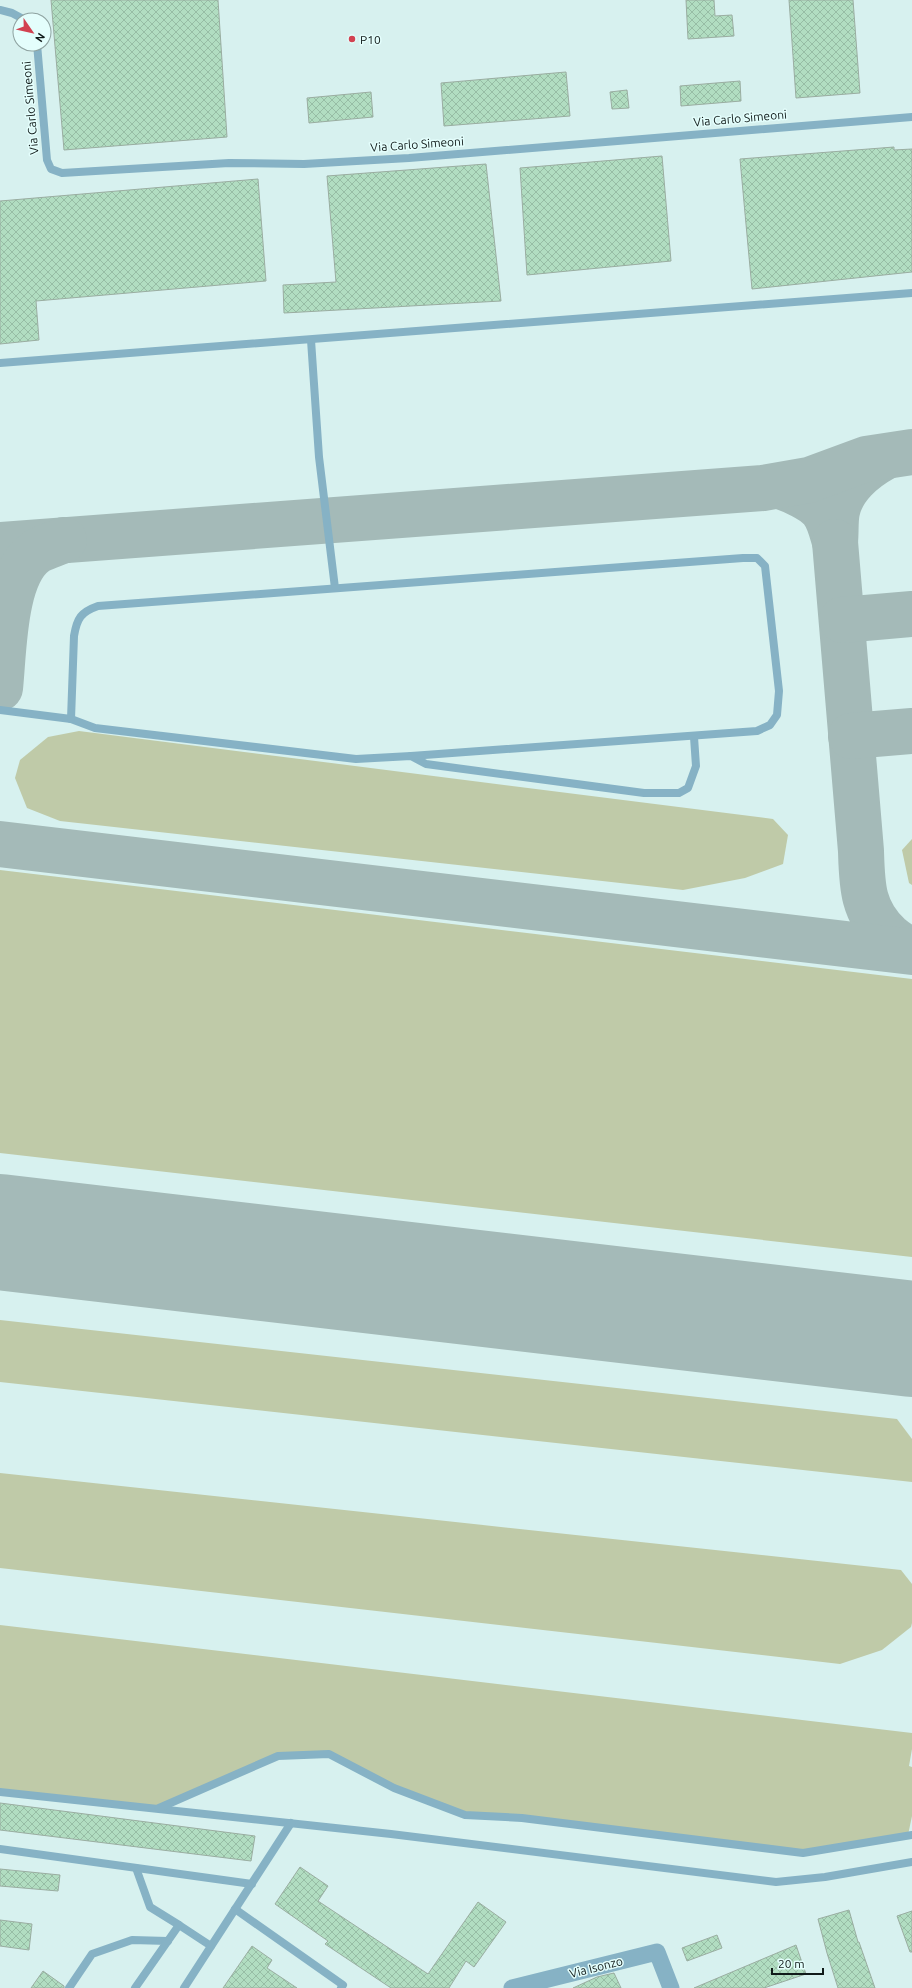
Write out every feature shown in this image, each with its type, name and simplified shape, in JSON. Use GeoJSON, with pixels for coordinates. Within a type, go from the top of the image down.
{"type":"FeatureCollection","features":[{"type":"Feature","properties":{"kind":"street","name":"Via Isonzo"},"geometry":{"type":"LineString","coordinates":[[512,1988],[657,1952],[671,1988]]}},
{"type":"Feature","properties":{"kind":"lane"},"geometry":{"type":"LineString","coordinates":[[0,10],[12,13]]}},
{"type":"Feature","properties":{"kind":"lane","name":"Via Carlo Simeoni"},"geometry":{"type":"LineString","coordinates":[[38,52],[47,160],[51,169],[62,173],[229,163],[304,164],[409,158],[912,117]]}},
{"type":"Feature","properties":{"kind":"lane"},"geometry":{"type":"LineString","coordinates":[[0,363],[912,293]]}},
{"type":"Feature","properties":{"kind":"lane"},"geometry":{"type":"LineString","coordinates":[[311,340],[319,457],[335,588]]}},
{"type":"Feature","properties":{"kind":"lane"},"geometry":{"type":"LineString","coordinates":[[0,710],[70,719],[95,728],[356,759],[694,737],[757,731],[770,725],[777,715],[779,691],[765,566],[758,558],[98,606],[86,611],[77,622],[74,636],[70,719]]}},
{"type":"Feature","properties":{"kind":"lane"},"geometry":{"type":"LineString","coordinates":[[412,756],[426,764],[473,771],[644,793],[678,794],[688,788],[696,766],[694,737]]}},
{"type":"Feature","properties":{"kind":"lane"},"geometry":{"type":"LineString","coordinates":[[158,1809],[278,1756],[329,1754],[394,1788],[465,1815],[522,1818],[803,1853],[912,1835]]}},
{"type":"Feature","properties":{"kind":"lane"},"geometry":{"type":"LineString","coordinates":[[0,1792],[391,1834],[776,1882],[824,1878],[912,1862]]}},
{"type":"Feature","properties":{"kind":"lane"},"geometry":{"type":"LineString","coordinates":[[184,1988],[291,1823]]}},
{"type":"Feature","properties":{"kind":"lane"},"geometry":{"type":"LineString","coordinates":[[0,1849],[252,1884]]}},
{"type":"Feature","properties":{"kind":"lane"},"geometry":{"type":"LineString","coordinates":[[136,1868],[150,1907],[211,1946]]}},
{"type":"Feature","properties":{"kind":"lane"},"geometry":{"type":"LineString","coordinates":[[236,1909],[345,1987]]}},
{"type":"Feature","properties":{"kind":"lane"},"geometry":{"type":"LineString","coordinates":[[136,1988],[179,1925]]}},
{"type":"Feature","properties":{"kind":"lane"},"geometry":{"type":"LineString","coordinates":[[69,1988],[92,1954],[132,1940],[168,1941]]}},
{"type":"Feature","properties":{"kind":"green space"},"geometry":{"type":"Polygon","coordinates":[[[79,731],[773,819],[788,835],[783,864],[745,878],[683,890],[60,821],[27,808],[15,778],[20,760],[48,737],[79,731]]]}},
{"type":"Feature","properties":{"kind":"green space"},"geometry":{"type":"Polygon","coordinates":[[[912,839],[912,885],[909,883],[902,850],[912,839]]]}},
{"type":"Feature","properties":{"kind":"green space"},"geometry":{"type":"Polygon","coordinates":[[[0,870],[912,979],[912,1257],[0,1153],[0,870]]]}},
{"type":"Feature","properties":{"kind":"green space"},"geometry":{"type":"Polygon","coordinates":[[[0,1320],[897,1419],[912,1439],[912,1482],[0,1382],[0,1320]]]}},
{"type":"Feature","properties":{"kind":"green space"},"geometry":{"type":"Polygon","coordinates":[[[0,1473],[901,1570],[912,1584],[912,1623],[911,1627],[882,1650],[840,1664],[0,1568],[0,1473]]]}},
{"type":"Feature","properties":{"kind":"green space"},"geometry":{"type":"Polygon","coordinates":[[[0,1625],[912,1733],[912,1749],[909,1766],[912,1767],[912,1816],[908,1835],[803,1853],[465,1815],[394,1788],[329,1754],[278,1756],[158,1809],[0,1792],[0,1625]]]}},
{"type":"Feature","properties":{"kind":"building"},"geometry":{"type":"Polygon","coordinates":[[[51,0],[218,0],[227,137],[64,150],[51,0]]]}},
{"type":"Feature","properties":{"kind":"building"},"geometry":{"type":"Polygon","coordinates":[[[686,0],[714,0],[715,16],[732,15],[734,36],[688,39],[686,0]]]}},
{"type":"Feature","properties":{"kind":"building"},"geometry":{"type":"Polygon","coordinates":[[[789,0],[853,0],[860,93],[796,98],[789,0]]]}},
{"type":"Feature","properties":{"kind":"building"},"geometry":{"type":"Polygon","coordinates":[[[566,72],[570,116],[444,126],[441,83],[566,72]]]}},
{"type":"Feature","properties":{"kind":"building"},"geometry":{"type":"Polygon","coordinates":[[[740,81],[741,101],[681,106],[680,86],[740,81]]]}},
{"type":"Feature","properties":{"kind":"building"},"geometry":{"type":"Polygon","coordinates":[[[627,90],[629,108],[612,109],[610,92],[627,90]]]}},
{"type":"Feature","properties":{"kind":"building"},"geometry":{"type":"Polygon","coordinates":[[[371,92],[373,117],[309,123],[307,98],[371,92]]]}},
{"type":"Feature","properties":{"kind":"building"},"geometry":{"type":"Polygon","coordinates":[[[894,147],[894,150],[912,149],[912,272],[752,289],[740,159],[894,147]]]}},
{"type":"Feature","properties":{"kind":"building"},"geometry":{"type":"Polygon","coordinates":[[[662,156],[671,261],[527,275],[520,168],[662,156]]]}},
{"type":"Feature","properties":{"kind":"building"},"geometry":{"type":"Polygon","coordinates":[[[486,164],[501,301],[284,313],[283,285],[336,282],[327,176],[486,164]]]}},
{"type":"Feature","properties":{"kind":"building"},"geometry":{"type":"Polygon","coordinates":[[[258,179],[266,281],[36,301],[39,340],[0,344],[0,201],[258,179]]]}},
{"type":"Feature","properties":{"kind":"building"},"geometry":{"type":"Polygon","coordinates":[[[0,1803],[255,1836],[251,1861],[0,1830],[0,1803]]]}},
{"type":"Feature","properties":{"kind":"building"},"geometry":{"type":"Polygon","coordinates":[[[300,1867],[328,1886],[318,1901],[428,1974],[478,1902],[506,1922],[474,1967],[466,1961],[449,1988],[391,1988],[325,1944],[328,1941],[275,1904],[300,1867]]]}},
{"type":"Feature","properties":{"kind":"building"},"geometry":{"type":"Polygon","coordinates":[[[0,1869],[60,1875],[58,1891],[0,1886],[0,1869]]]}},
{"type":"Feature","properties":{"kind":"building"},"geometry":{"type":"Polygon","coordinates":[[[849,1910],[858,1942],[875,1988],[838,1988],[818,1919],[849,1910]]]}},
{"type":"Feature","properties":{"kind":"building"},"geometry":{"type":"Polygon","coordinates":[[[912,1911],[912,1952],[910,1952],[897,1916],[912,1911]]]}},
{"type":"Feature","properties":{"kind":"building"},"geometry":{"type":"Polygon","coordinates":[[[0,1920],[32,1924],[29,1950],[0,1946],[0,1920]]]}},
{"type":"Feature","properties":{"kind":"building"},"geometry":{"type":"Polygon","coordinates":[[[717,1935],[722,1948],[687,1961],[682,1948],[717,1935]]]}},
{"type":"Feature","properties":{"kind":"building"},"geometry":{"type":"Polygon","coordinates":[[[796,1945],[806,1974],[764,1988],[694,1988],[796,1945]]]}},
{"type":"Feature","properties":{"kind":"building"},"geometry":{"type":"Polygon","coordinates":[[[252,1946],[272,1960],[267,1968],[297,1988],[223,1988],[252,1946]]]}},
{"type":"Feature","properties":{"kind":"building"},"geometry":{"type":"Polygon","coordinates":[[[43,1971],[64,1986],[64,1988],[31,1988],[43,1971]]]}},
{"type":"Feature","properties":{"kind":"building"},"geometry":{"type":"Polygon","coordinates":[[[614,1973],[621,1988],[573,1988],[597,1977],[614,1973]]]}},
{"type":"Feature","properties":{"kind":"taxiway"},"geometry":{"type":"LineString","coordinates":[[0,545],[763,488],[809,480],[866,459],[912,452]]}},
{"type":"Feature","properties":{"kind":"taxiway"},"geometry":{"type":"LineString","coordinates":[[780,486],[802,496],[822,510],[827,517],[835,542],[837,511],[843,494],[861,473],[883,458]]}},
{"type":"Feature","properties":{"kind":"taxiway"},"geometry":{"type":"LineString","coordinates":[[0,688],[7,615],[11,595],[17,578],[25,563],[36,552],[64,540]]}},
{"type":"Feature","properties":{"kind":"taxiway"},"geometry":{"type":"LineString","coordinates":[[835,542],[865,897],[873,917],[880,927],[894,940],[912,950]]}},
{"type":"Feature","properties":{"kind":"taxiway"},"geometry":{"type":"LineString","coordinates":[[842,620],[912,614]]}},
{"type":"Feature","properties":{"kind":"taxiway"},"geometry":{"type":"LineString","coordinates":[[851,736],[912,731]]}},
{"type":"Feature","properties":{"kind":"taxiway"},"geometry":{"type":"LineString","coordinates":[[0,844],[912,952]]}},
{"type":"Feature","properties":{"kind":"runway"},"geometry":{"type":"LineString","coordinates":[[0,1232],[912,1339]]}},
{"type":"Feature","properties":{"kind":"place","name":"P10"},"geometry":{"type":"Point","coordinates":[352,39]}}]}
